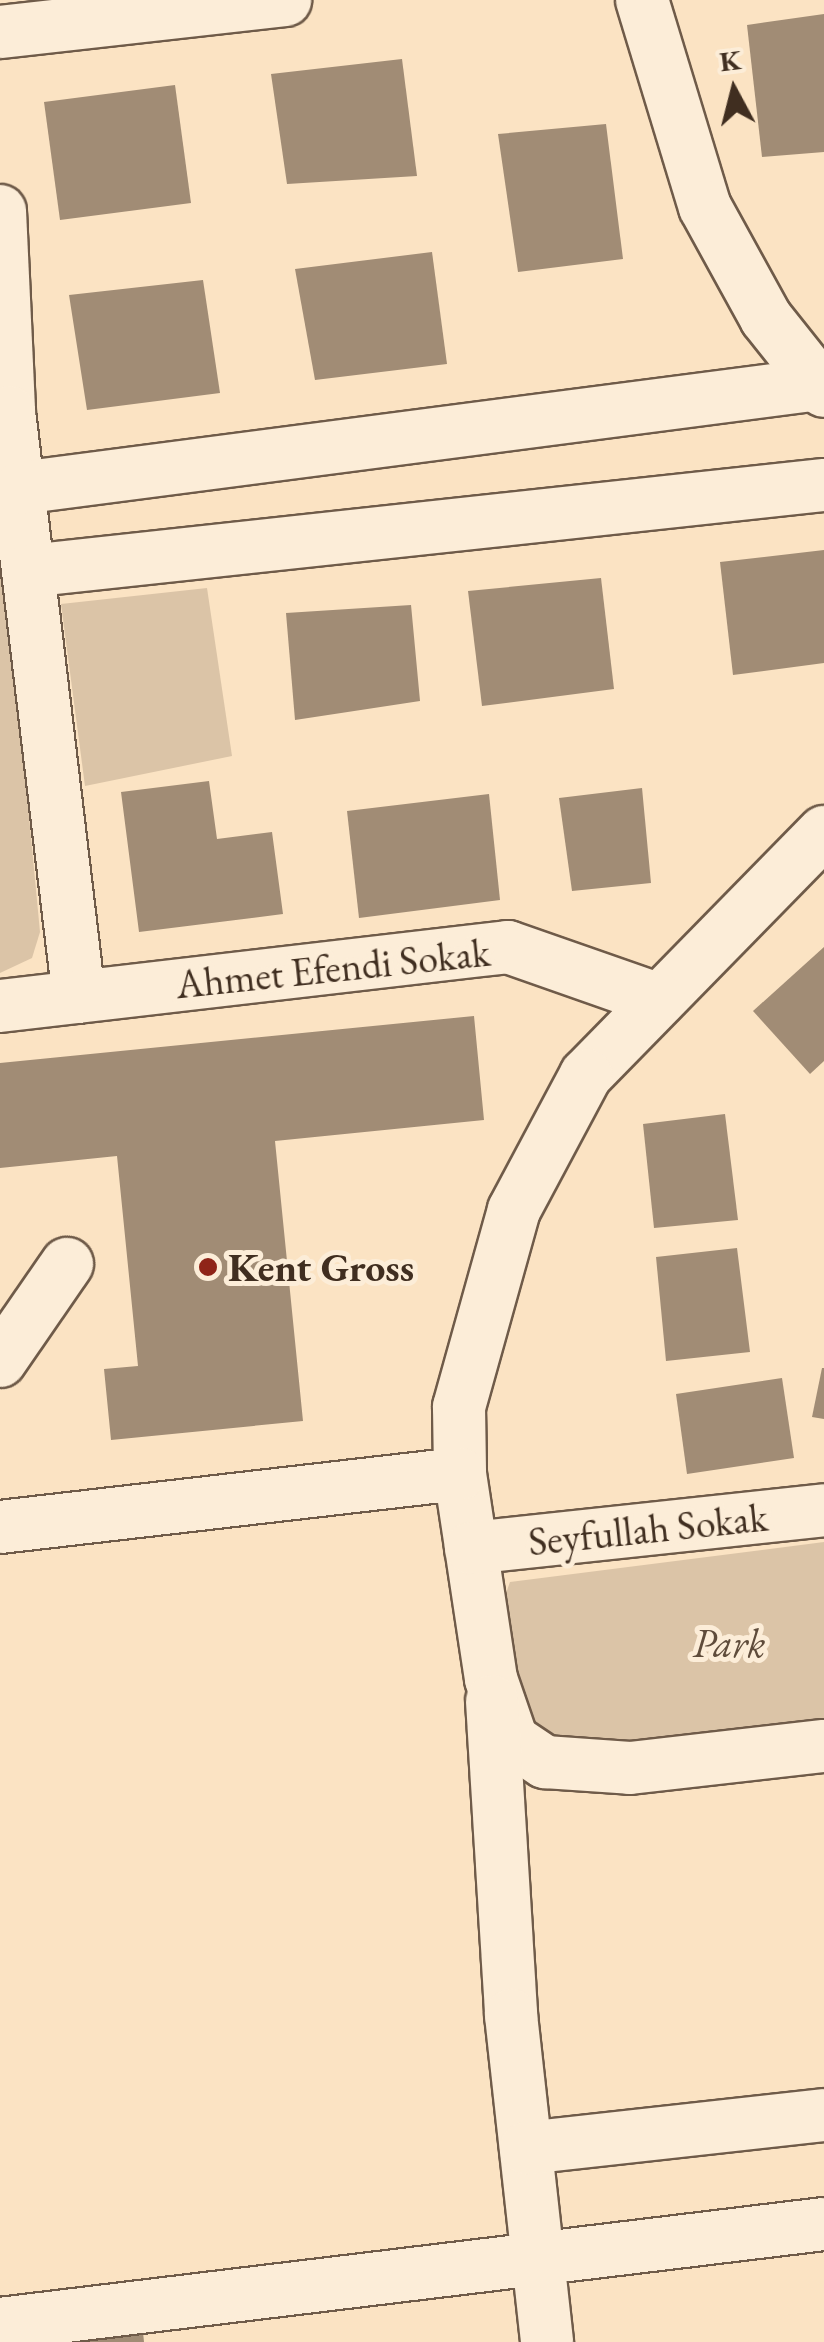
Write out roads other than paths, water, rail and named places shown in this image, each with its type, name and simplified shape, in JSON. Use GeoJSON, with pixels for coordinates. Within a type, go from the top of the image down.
{"type":"FeatureCollection","features":[{"type":"Feature","properties":{"kind":"street"},"geometry":{"type":"LineString","coordinates":[[0,16],[8,0]]}},
{"type":"Feature","properties":{"kind":"street"},"geometry":{"type":"LineString","coordinates":[[0,32],[285,0]]}},
{"type":"Feature","properties":{"kind":"street"},"geometry":{"type":"LineString","coordinates":[[642,0],[705,207],[766,318],[821,387]]}},
{"type":"Feature","properties":{"kind":"street"},"geometry":{"type":"LineString","coordinates":[[0,211],[28,571],[78,997]]}},
{"type":"Feature","properties":{"kind":"street"},"geometry":{"type":"LineString","coordinates":[[20,488],[821,387]]}},
{"type":"Feature","properties":{"kind":"street"},"geometry":{"type":"LineString","coordinates":[[28,571],[824,485]]}},
{"type":"Feature","properties":{"kind":"street"},"geometry":{"type":"LineString","coordinates":[[548,2342],[526,2148],[491,1679],[460,1474],[459,1407],[514,1210],[586,1075],[824,832]]}},
{"type":"Feature","properties":{"kind":"street","name":"Ahmet Efendi Sokak"},"geometry":{"type":"LineString","coordinates":[[0,1006],[508,947],[659,1000]]}},
{"type":"Feature","properties":{"kind":"street"},"geometry":{"type":"LineString","coordinates":[[0,1361],[68,1264]]}},
{"type":"Feature","properties":{"kind":"street"},"geometry":{"type":"LineString","coordinates":[[0,1528],[460,1474]]}},
{"type":"Feature","properties":{"kind":"street","name":"Seyfullah Sokak"},"geometry":{"type":"LineString","coordinates":[[472,1548],[824,1510]]}},
{"type":"Feature","properties":{"kind":"street"},"geometry":{"type":"LineString","coordinates":[[491,1679],[512,1740],[546,1762],[630,1768],[824,1746]]}},
{"type":"Feature","properties":{"kind":"street"},"geometry":{"type":"LineString","coordinates":[[526,2148],[824,2115]]}},
{"type":"Feature","properties":{"kind":"street"},"geometry":{"type":"LineString","coordinates":[[0,2324],[824,2224]]}},
{"type":"Feature","properties":{"kind":"place","name":"Kent Gross"},"geometry":{"type":"Point","coordinates":[208,1267]}},
{"type":"Feature","properties":{"kind":"park label","name":"Park"},"geometry":{"type":"Point","coordinates":[729,1643]}}]}
